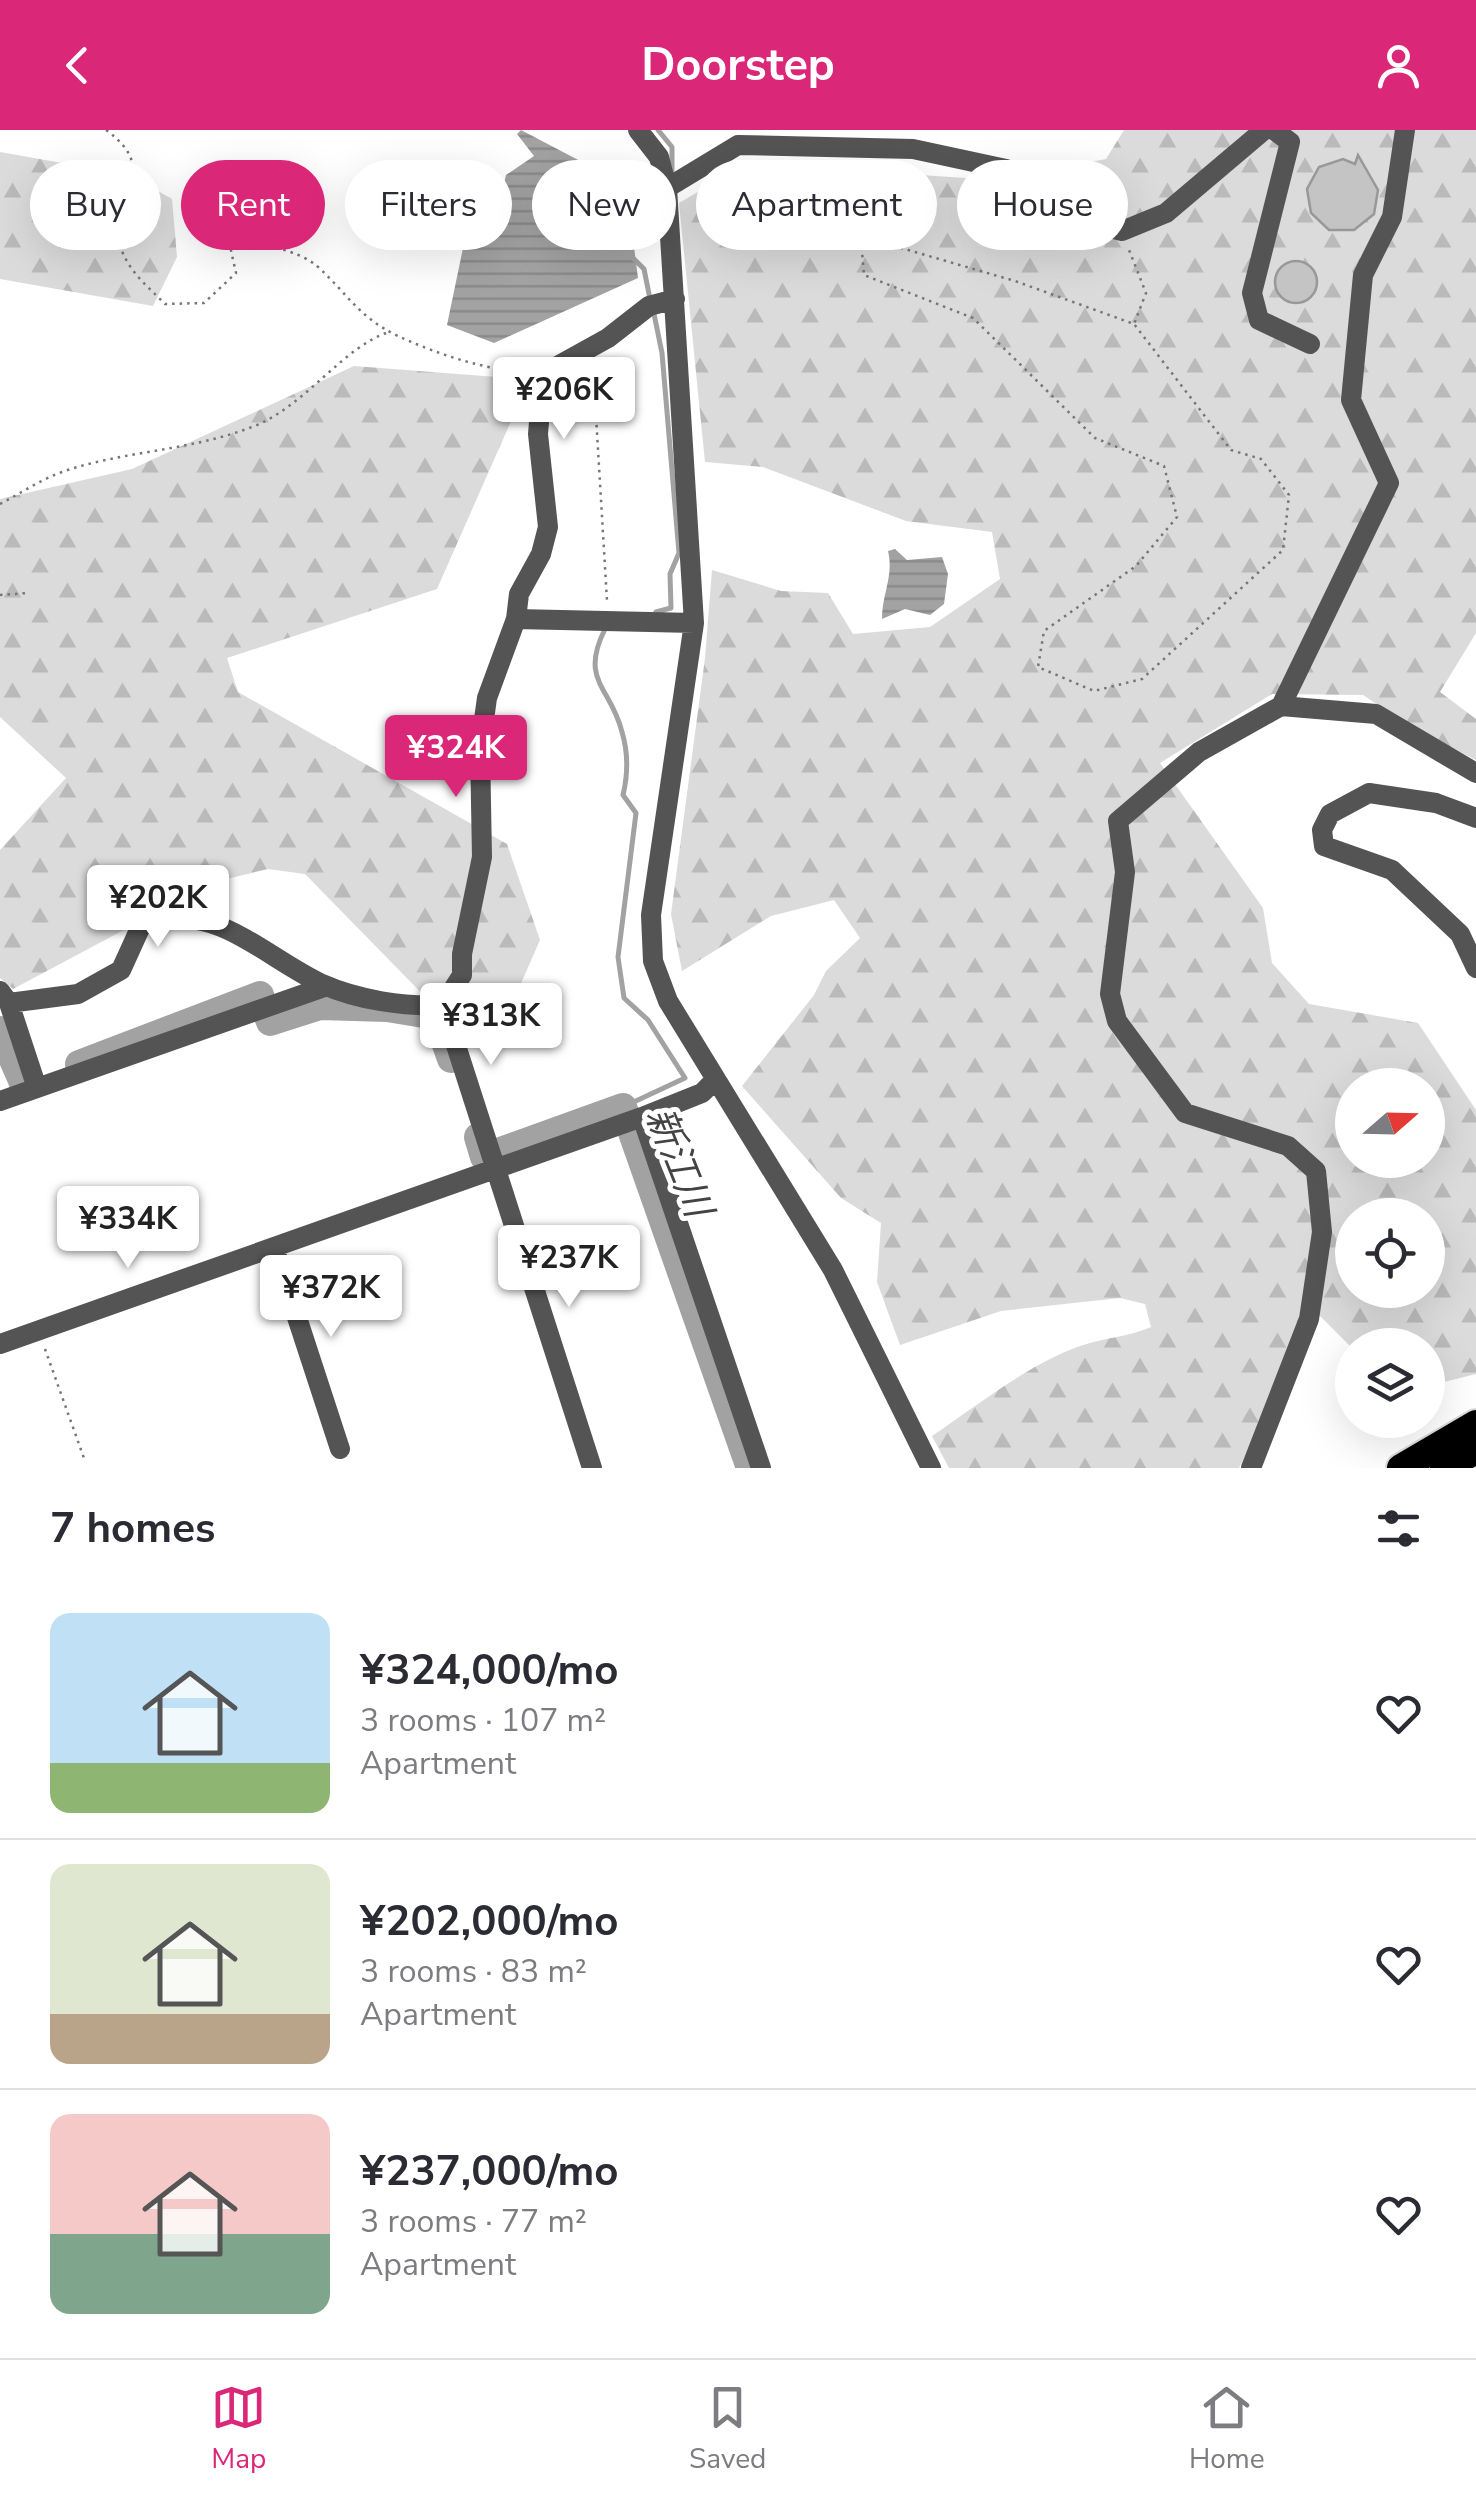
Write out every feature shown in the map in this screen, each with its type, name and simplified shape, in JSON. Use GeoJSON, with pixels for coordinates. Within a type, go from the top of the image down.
{"type":"FeatureCollection","features":[{"type":"Feature","properties":{"kind":"highway"},"geometry":{"type":"LineString","coordinates":[[1401,1468],[1476,1424]]}},
{"type":"Feature","properties":{"kind":"highway"},"geometry":{"type":"LineString","coordinates":[[1444,1468],[1476,1450]]}},
{"type":"Feature","properties":{"kind":"street"},"geometry":{"type":"LineString","coordinates":[[638,130],[660,160]]}},
{"type":"Feature","properties":{"kind":"street"},"geometry":{"type":"LineString","coordinates":[[1128,229],[1166,213],[1264,130]]}},
{"type":"Feature","properties":{"kind":"street"},"geometry":{"type":"LineString","coordinates":[[1274,130],[1290,142],[1252,293],[1260,320],[1310,344]]}},
{"type":"Feature","properties":{"kind":"street"},"geometry":{"type":"LineString","coordinates":[[1281,706],[1390,483],[1351,400],[1364,275],[1392,216],[1405,130]]}},
{"type":"Feature","properties":{"kind":"street"},"geometry":{"type":"LineString","coordinates":[[676,183],[738,145],[913,149],[964,160]]}},
{"type":"Feature","properties":{"kind":"street"},"geometry":{"type":"LineString","coordinates":[[671,250],[694,623],[650,938],[664,991],[862,1322],[932,1468]]}},
{"type":"Feature","properties":{"kind":"street"},"geometry":{"type":"LineString","coordinates":[[443,1005],[462,976],[462,954],[482,858],[480,748],[487,698],[516,619],[519,594],[542,554],[548,527],[538,434],[544,374],[649,306],[675,299]]}},
{"type":"Feature","properties":{"kind":"street"},"geometry":{"type":"LineString","coordinates":[[516,619],[694,623]]}},
{"type":"Feature","properties":{"kind":"street"},"geometry":{"type":"LineString","coordinates":[[1251,1468],[1309,1319],[1322,1232],[1316,1171],[1288,1146],[1185,1113],[1116,1021],[1110,994],[1125,872],[1118,820],[1199,752],[1281,706],[1376,714],[1476,773]]}},
{"type":"Feature","properties":{"kind":"street"},"geometry":{"type":"LineString","coordinates":[[1476,818],[1436,804],[1369,793],[1330,814],[1322,830],[1324,846],[1392,870],[1460,934],[1476,968]]}},
{"type":"Feature","properties":{"kind":"street"},"geometry":{"type":"LineString","coordinates":[[37,1088],[4,997],[78,994],[121,970],[141,926],[178,915],[204,917],[327,986],[408,1007],[443,1005]]}},
{"type":"Feature","properties":{"kind":"street"},"geometry":{"type":"LineString","coordinates":[[0,1101],[327,986]]}},
{"type":"Feature","properties":{"kind":"street"},"geometry":{"type":"LineString","coordinates":[[443,1005],[496,1159],[592,1468]]}},
{"type":"Feature","properties":{"kind":"street"},"geometry":{"type":"LineString","coordinates":[[0,1344],[274,1246],[496,1159],[642,1117],[702,1093],[716,1079]]}},
{"type":"Feature","properties":{"kind":"street"},"geometry":{"type":"LineString","coordinates":[[642,1117],[761,1468]]}},
{"type":"Feature","properties":{"kind":"street"},"geometry":{"type":"LineString","coordinates":[[274,1246],[340,1449]]}},
{"type":"Feature","properties":{"kind":"path"},"geometry":{"type":"LineString","coordinates":[[106,130],[124,143],[134,168],[117,238],[130,269],[166,304],[204,303],[236,272],[230,246],[247,240],[315,264],[350,306],[391,332],[492,370],[544,374]]}},
{"type":"Feature","properties":{"kind":"path"},"geometry":{"type":"LineString","coordinates":[[808,160],[824,147]]}},
{"type":"Feature","properties":{"kind":"path"},"geometry":{"type":"LineString","coordinates":[[1128,246],[1146,293],[1134,324]]}},
{"type":"Feature","properties":{"kind":"path"},"geometry":{"type":"LineString","coordinates":[[862,250],[864,275],[972,318],[1095,438],[1164,466],[1176,517],[1136,566],[1044,631],[1038,667],[1094,691],[1142,679],[1283,550],[1289,494],[1261,459],[1231,450],[1134,324],[1015,281],[899,250]]}},
{"type":"Feature","properties":{"kind":"path"},"geometry":{"type":"LineString","coordinates":[[0,504],[61,472],[178,450],[268,420],[300,401],[368,341],[391,332]]}},
{"type":"Feature","properties":{"kind":"path"},"geometry":{"type":"LineString","coordinates":[[588,349],[597,408],[607,621]]}},
{"type":"Feature","properties":{"kind":"path"},"geometry":{"type":"LineString","coordinates":[[0,596],[27,593]]}},
{"type":"Feature","properties":{"kind":"path"},"geometry":{"type":"LineString","coordinates":[[38,1330],[85,1461]]}},
{"type":"Feature","properties":{"kind":"green space"},"geometry":{"type":"Polygon","coordinates":[[[1124,130],[1476,130],[1476,633],[1440,692],[1476,719],[1476,760],[1414,729],[1363,695],[1272,694],[1160,763],[1263,908],[1272,963],[1309,1004],[1418,1023],[1476,1110],[1476,1374],[1445,1382],[1445,1328],[1335,1331],[1306,1302],[1262,1420],[1239,1468],[949,1468],[932,1436],[1049,1360],[1090,1343],[1151,1327],[1145,1304],[1120,1298],[1001,1311],[900,1345],[877,1282],[881,1223],[841,1198],[742,1086],[814,995],[826,971],[860,938],[834,900],[771,916],[682,971],[671,914],[705,658],[712,570],[781,591],[828,593],[853,634],[930,627],[1000,579],[992,532],[906,521],[763,467],[705,462],[679,203],[696,193],[696,250],[937,250],[937,176],[957,177],[957,250],[1128,250],[1128,160],[1101,160],[1106,159],[1124,130]]]}},
{"type":"Feature","properties":{"kind":"green space"},"geometry":{"type":"Polygon","coordinates":[[[0,152],[45,160],[30,160],[30,250],[161,250],[161,193],[172,199],[177,257],[153,306],[0,279],[0,152]]]}},
{"type":"Feature","properties":{"kind":"green space"},"geometry":{"type":"Polygon","coordinates":[[[354,366],[510,378],[516,410],[437,589],[227,658],[238,692],[507,844],[540,940],[515,997],[442,1014],[305,874],[268,869],[214,882],[13,989],[0,978],[0,850],[66,778],[0,717],[0,499],[132,469],[354,366]]]}},
{"type":"Feature","properties":{"kind":"shaded area"},"geometry":{"type":"Polygon","coordinates":[[[521,130],[578,160],[532,160],[532,250],[634,250],[638,278],[494,343],[447,325],[463,250],[512,250],[512,171],[534,156],[517,134],[521,130]]]}},
{"type":"Feature","properties":{"kind":"shaded area"},"geometry":{"type":"Polygon","coordinates":[[[895,549],[907,560],[942,557],[948,574],[944,604],[930,615],[905,609],[882,619],[890,569],[888,551],[895,549]]]}},
{"type":"Feature","properties":{"kind":"building"},"geometry":{"type":"Polygon","coordinates":[[[1358,155],[1378,190],[1374,214],[1354,230],[1329,230],[1311,213],[1307,189],[1319,167],[1343,159],[1355,164],[1358,155]]]}},
{"type":"Feature","properties":{"kind":"building"},"geometry":{"type":"Polygon","coordinates":[[[1296,261],[1311,267],[1317,282],[1311,297],[1296,303],[1281,297],[1275,282],[1281,267],[1296,261]]]}},
{"type":"Feature","properties":{"kind":"waterway"},"geometry":{"type":"LineString","coordinates":[[658,130],[672,147],[672,160]]}},
{"type":"Feature","properties":{"kind":"waterway"},"geometry":{"type":"LineString","coordinates":[[631,256],[644,269],[650,299]]}},
{"type":"Feature","properties":{"kind":"waterway"},"geometry":{"type":"LineString","coordinates":[[653,309],[662,353],[679,553],[670,574],[671,608],[656,612]]}},
{"type":"Feature","properties":{"kind":"waterway"},"geometry":{"type":"LineString","coordinates":[[605,629],[595,661],[596,673],[622,732],[627,763],[623,795],[636,813],[618,957],[624,998],[648,1020],[685,1078],[623,1107]]}},
{"type":"Feature","properties":{"kind":"waterway","name":"新江川"},"geometry":{"type":"LineString","coordinates":[[79,1064],[260,995],[270,1022],[320,1006],[387,1008],[436,1016],[451,1059]]}},
{"type":"Feature","properties":{"kind":"waterway","name":"新江川"},"geometry":{"type":"LineString","coordinates":[[0,1030],[24,1085]]}},
{"type":"Feature","properties":{"kind":"waterway","name":"新江川"},"geometry":{"type":"LineString","coordinates":[[478,1137],[484,1157],[623,1107],[750,1468]]}}]}
